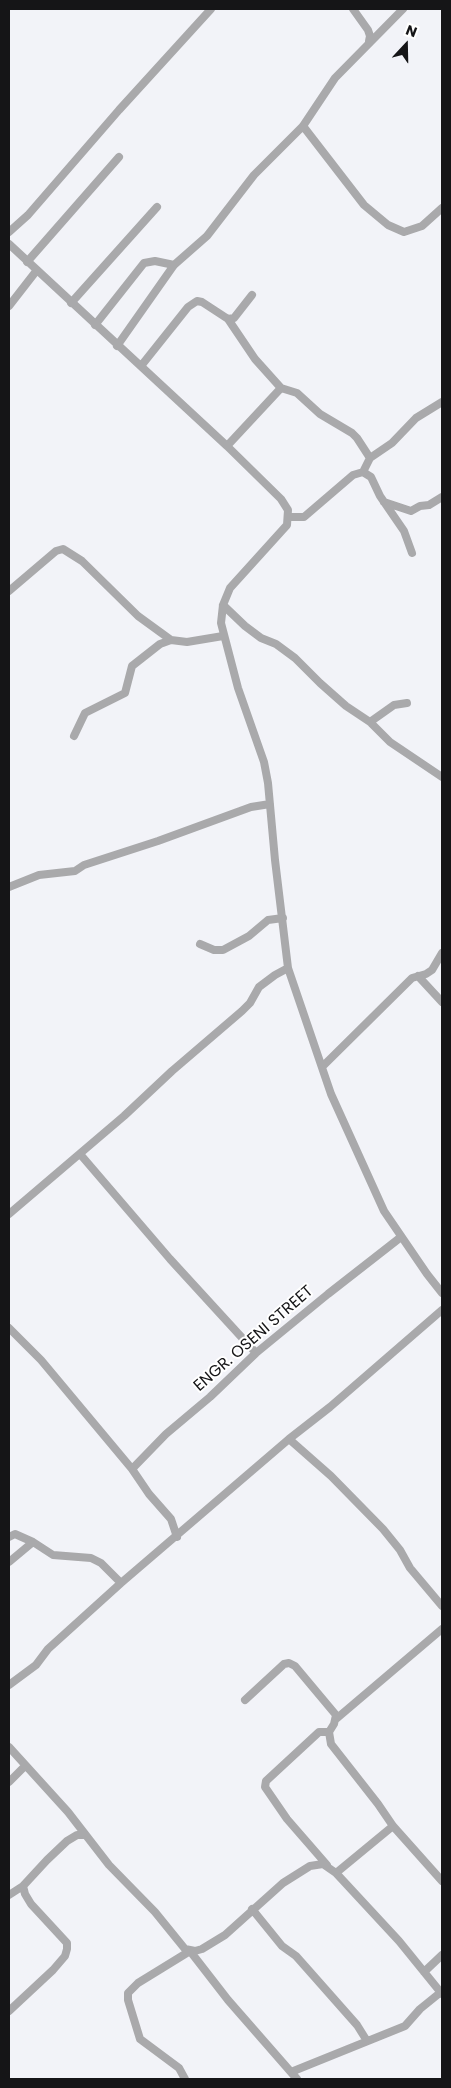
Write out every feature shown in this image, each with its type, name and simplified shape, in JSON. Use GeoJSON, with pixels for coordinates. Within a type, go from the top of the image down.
{"type":"FeatureCollection","features":[{"type":"Feature","properties":{"kind":"street"},"geometry":{"type":"LineString","coordinates":[[9,232],[28,215],[211,9]]}},
{"type":"Feature","properties":{"kind":"street"},"geometry":{"type":"LineString","coordinates":[[353,9],[368,30],[369,41]]}},
{"type":"Feature","properties":{"kind":"street"},"geometry":{"type":"LineString","coordinates":[[117,346],[174,265],[207,236],[259,169],[303,126],[335,78],[369,41],[403,9]]}},
{"type":"Feature","properties":{"kind":"street"},"geometry":{"type":"LineString","coordinates":[[303,126],[364,205],[388,225],[404,232],[422,226],[442,208]]}},
{"type":"Feature","properties":{"kind":"street"},"geometry":{"type":"LineString","coordinates":[[27,262],[119,157]]}},
{"type":"Feature","properties":{"kind":"street"},"geometry":{"type":"LineString","coordinates":[[71,303],[157,207]]}},
{"type":"Feature","properties":{"kind":"street"},"geometry":{"type":"LineString","coordinates":[[9,244],[226,446],[281,499],[288,510],[287,525],[230,588],[221,623],[238,688],[264,762],[288,968],[331,1094],[384,1211],[442,1293]]}},
{"type":"Feature","properties":{"kind":"street"},"geometry":{"type":"LineString","coordinates":[[94,325],[144,263],[155,261],[174,265]]}},
{"type":"Feature","properties":{"kind":"street"},"geometry":{"type":"LineString","coordinates":[[9,306],[37,270]]}},
{"type":"Feature","properties":{"kind":"street"},"geometry":{"type":"LineString","coordinates":[[228,320],[234,318],[252,295]]}},
{"type":"Feature","properties":{"kind":"street"},"geometry":{"type":"LineString","coordinates":[[141,366],[188,307],[197,302],[202,302],[228,320],[255,359],[281,388],[297,394],[320,414],[352,433],[370,458]]}},
{"type":"Feature","properties":{"kind":"street"},"geometry":{"type":"LineString","coordinates":[[226,446],[281,388]]}},
{"type":"Feature","properties":{"kind":"street"},"geometry":{"type":"LineString","coordinates":[[288,517],[304,517],[354,475],[363,472],[370,458],[392,443],[416,418],[442,402]]}},
{"type":"Feature","properties":{"kind":"street"},"geometry":{"type":"LineString","coordinates":[[363,472],[371,477],[384,502],[404,531],[412,553]]}},
{"type":"Feature","properties":{"kind":"street"},"geometry":{"type":"LineString","coordinates":[[384,502],[411,511],[420,506],[429,505],[442,497]]}},
{"type":"Feature","properties":{"kind":"street"},"geometry":{"type":"LineString","coordinates":[[9,591],[56,551],[63,549],[82,561],[138,616],[171,640]]}},
{"type":"Feature","properties":{"kind":"street"},"geometry":{"type":"LineString","coordinates":[[224,606],[244,626],[261,638],[276,644],[295,658],[346,706],[370,722],[390,742],[442,777]]}},
{"type":"Feature","properties":{"kind":"street"},"geometry":{"type":"LineString","coordinates":[[74,736],[85,713],[124,693],[132,666],[160,644],[171,640],[187,642],[223,636]]}},
{"type":"Feature","properties":{"kind":"street"},"geometry":{"type":"LineString","coordinates":[[370,722],[394,705],[406,702]]}},
{"type":"Feature","properties":{"kind":"street"},"geometry":{"type":"LineString","coordinates":[[9,887],[39,875],[75,871],[84,865],[158,841],[251,807],[270,804]]}},
{"type":"Feature","properties":{"kind":"street"},"geometry":{"type":"LineString","coordinates":[[200,944],[214,950],[223,950],[249,936],[268,920],[283,918]]}},
{"type":"Feature","properties":{"kind":"street"},"geometry":{"type":"LineString","coordinates":[[322,1066],[412,978],[432,970],[442,953]]}},
{"type":"Feature","properties":{"kind":"street"},"geometry":{"type":"LineString","coordinates":[[9,1214],[80,1154],[246,1007],[259,987],[288,968]]}},
{"type":"Feature","properties":{"kind":"street"},"geometry":{"type":"LineString","coordinates":[[418,976],[442,1002]]}},
{"type":"Feature","properties":{"kind":"street"},"geometry":{"type":"LineString","coordinates":[[80,1154],[170,1259],[256,1354]]}},
{"type":"Feature","properties":{"kind":"street","name":"ENGR. OSENI STREET"},"geometry":{"type":"LineString","coordinates":[[132,1469],[166,1434],[210,1397],[256,1354],[401,1237]]}},
{"type":"Feature","properties":{"kind":"street"},"geometry":{"type":"LineString","coordinates":[[9,1686],[36,1665],[48,1649],[121,1583],[290,1439],[330,1408],[442,1310]]}},
{"type":"Feature","properties":{"kind":"street"},"geometry":{"type":"LineString","coordinates":[[9,1328],[41,1360],[132,1469],[149,1494],[171,1519],[177,1537]]}},
{"type":"Feature","properties":{"kind":"street"},"geometry":{"type":"LineString","coordinates":[[290,1439],[331,1476],[382,1529],[400,1550],[410,1568],[442,1606]]}},
{"type":"Feature","properties":{"kind":"street"},"geometry":{"type":"LineString","coordinates":[[9,1537],[15,1534],[33,1542],[53,1555],[91,1558],[101,1562],[121,1583]]}},
{"type":"Feature","properties":{"kind":"street"},"geometry":{"type":"LineString","coordinates":[[9,1562],[33,1542]]}},
{"type":"Feature","properties":{"kind":"street"},"geometry":{"type":"LineString","coordinates":[[442,1629],[336,1719],[328,1738],[378,1804],[392,1826],[442,1881]]}},
{"type":"Feature","properties":{"kind":"street"},"geometry":{"type":"LineString","coordinates":[[245,1700],[284,1664],[289,1663],[295,1666],[336,1714],[336,1719]]}},
{"type":"Feature","properties":{"kind":"street"},"geometry":{"type":"LineString","coordinates":[[291,2072],[405,2026],[420,2009],[442,1993],[399,1941],[328,1866],[287,1819],[265,1787],[266,1780],[319,1732],[329,1732]]}},
{"type":"Feature","properties":{"kind":"street"},"geometry":{"type":"LineString","coordinates":[[9,1748],[68,1812],[109,1864],[155,1912],[180,1945],[190,1951],[228,2000],[297,2079]]}},
{"type":"Feature","properties":{"kind":"street"},"geometry":{"type":"LineString","coordinates":[[9,1782],[25,1766]]}},
{"type":"Feature","properties":{"kind":"street"},"geometry":{"type":"LineString","coordinates":[[336,1873],[392,1826]]}},
{"type":"Feature","properties":{"kind":"street"},"geometry":{"type":"LineString","coordinates":[[9,1895],[23,1886],[67,1841],[77,1835],[85,1835]]}},
{"type":"Feature","properties":{"kind":"street"},"geometry":{"type":"LineString","coordinates":[[185,2079],[179,2068],[140,2039],[128,2000],[128,1994],[138,1983],[190,1951],[202,1949],[225,1935],[252,1909],[296,1874],[316,1864],[328,1866]]}},
{"type":"Feature","properties":{"kind":"street"},"geometry":{"type":"LineString","coordinates":[[9,2011],[53,1970],[65,1956],[67,1949],[66,1943],[31,1904],[23,1886]]}},
{"type":"Feature","properties":{"kind":"street"},"geometry":{"type":"LineString","coordinates":[[252,1909],[282,1946],[296,1956],[319,1982],[357,2026],[367,2041]]}},
{"type":"Feature","properties":{"kind":"street"},"geometry":{"type":"LineString","coordinates":[[424,1972],[442,1955]]}}]}
